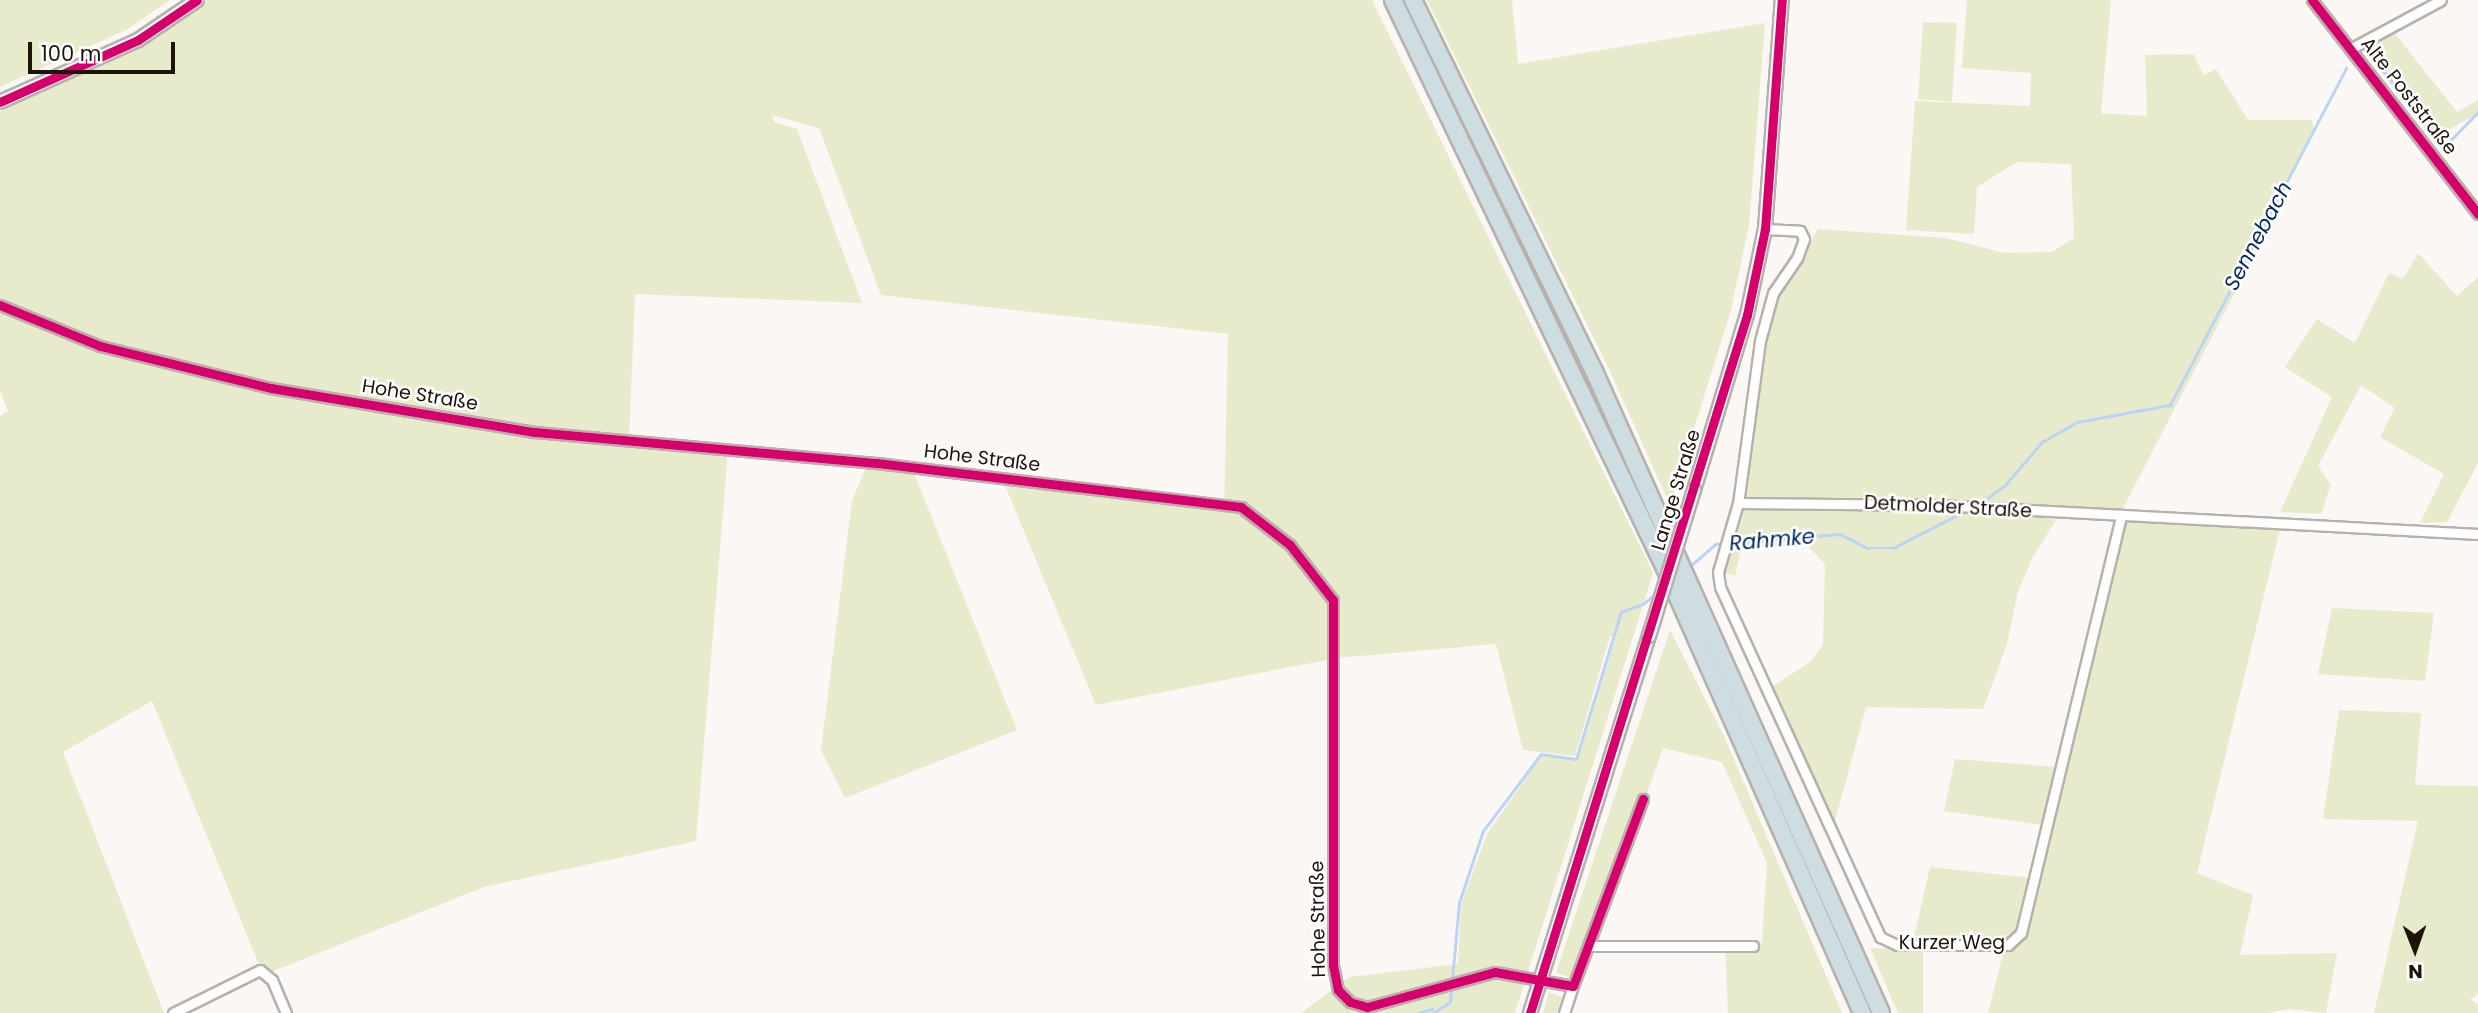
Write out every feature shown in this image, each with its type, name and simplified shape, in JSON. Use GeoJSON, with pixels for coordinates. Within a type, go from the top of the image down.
{"type":"FeatureCollection","features":[{"type":"Feature","properties":{"kind":"highway"},"geometry":{"type":"LineString","coordinates":[[1393,0],[1673,585],[1862,1013]]}},
{"type":"Feature","properties":{"kind":"highway"},"geometry":{"type":"LineString","coordinates":[[1413,0],[1594,371],[1881,1013]]}},
{"type":"Feature","properties":{"kind":"street"},"geometry":{"type":"LineString","coordinates":[[0,102],[138,40],[197,0]]}},
{"type":"Feature","properties":{"kind":"street","name":"Lange Straße"},"geometry":{"type":"LineString","coordinates":[[1530,1013],[1747,314],[1765,229],[1782,0]]}},
{"type":"Feature","properties":{"kind":"street","name":"Alte Poststraße"},"geometry":{"type":"LineString","coordinates":[[2312,0],[2478,214]]}},
{"type":"Feature","properties":{"kind":"street"},"geometry":{"type":"LineString","coordinates":[[2350,49],[2441,0]]}},
{"type":"Feature","properties":{"kind":"street"},"geometry":{"type":"LineString","coordinates":[[1738,503],[1760,341],[1773,292],[1797,258],[1804,239],[1800,231],[1765,229]]}},
{"type":"Feature","properties":{"kind":"street","name":"Hohe Straße"},"geometry":{"type":"LineString","coordinates":[[0,306],[100,346],[271,388],[520,430],[877,463],[1241,507],[1290,545],[1333,600],[1336,986],[1350,1002],[1367,1007],[1495,972],[1540,978]]}},
{"type":"Feature","properties":{"kind":"street","name":"Detmolder Straße"},"geometry":{"type":"LineString","coordinates":[[1738,503],[1939,505],[2478,534]]}},
{"type":"Feature","properties":{"kind":"street","name":"Kurzer Weg"},"geometry":{"type":"LineString","coordinates":[[1738,503],[1718,572],[1720,587],[1880,937],[1897,945],[2008,945],[2021,933],[2120,515]]}},
{"type":"Feature","properties":{"kind":"street"},"geometry":{"type":"LineString","coordinates":[[1564,1013],[1643,799]]}},
{"type":"Feature","properties":{"kind":"street"},"geometry":{"type":"LineString","coordinates":[[1590,946],[1753,946]]}},
{"type":"Feature","properties":{"kind":"street"},"geometry":{"type":"LineString","coordinates":[[173,1013],[260,970],[272,979],[286,1013]]}},
{"type":"Feature","properties":{"kind":"street"},"geometry":{"type":"LineString","coordinates":[[1540,978],[1573,986]]}},
{"type":"Feature","properties":{"kind":"green space"},"geometry":{"type":"Polygon","coordinates":[[[0,0],[170,0],[128,29],[0,87],[0,0]]]}},
{"type":"Feature","properties":{"kind":"green space"},"geometry":{"type":"Polygon","coordinates":[[[207,0],[1372,0],[1653,573],[1515,1013],[1301,1013],[1349,977],[1458,964],[1461,905],[1487,834],[1542,755],[1577,760],[1616,636],[1610,636],[1575,756],[1523,750],[1496,644],[1337,658],[1096,705],[1004,483],[1224,512],[1228,334],[881,295],[819,128],[772,115],[774,122],[797,129],[862,303],[635,294],[629,441],[728,451],[696,841],[484,887],[271,972],[260,967],[152,701],[63,752],[164,1013],[0,1013],[0,416],[8,411],[0,391],[0,112],[140,46],[207,0]]]}},
{"type":"Feature","properties":{"kind":"green space"},"geometry":{"type":"Polygon","coordinates":[[[1427,0],[1512,0],[1518,64],[1765,23],[1749,225],[1731,310],[1670,505],[1608,367],[1427,0]]]}},
{"type":"Feature","properties":{"kind":"green space"},"geometry":{"type":"Polygon","coordinates":[[[1967,0],[2111,0],[2101,113],[2147,116],[2145,55],[2193,54],[2204,75],[2216,69],[2248,120],[2312,120],[2314,129],[2248,255],[2254,256],[2122,510],[2061,506],[2051,519],[2056,520],[2033,557],[2018,591],[2007,644],[1983,709],[1866,707],[1834,825],[1773,686],[1809,663],[1823,645],[1825,564],[1806,544],[1741,549],[1735,576],[1723,572],[1745,487],[1773,298],[1818,229],[1946,238],[2004,253],[2052,252],[2074,238],[2071,164],[2017,162],[1977,187],[1974,234],[1906,230],[1915,101],[2030,106],[2031,73],[1962,68],[1967,0]]]}},
{"type":"Feature","properties":{"kind":"green space"},"geometry":{"type":"Polygon","coordinates":[[[1923,22],[1957,23],[1952,102],[1918,99],[1923,22]]]}},
{"type":"Feature","properties":{"kind":"green space"},"geometry":{"type":"Polygon","coordinates":[[[2393,31],[2457,112],[2478,100],[2478,113],[2433,139],[2362,48],[2393,31]]]}},
{"type":"Feature","properties":{"kind":"green space"},"geometry":{"type":"Polygon","coordinates":[[[2418,253],[2457,296],[2478,277],[2478,463],[2447,522],[2420,523],[2444,474],[2380,437],[2395,408],[2361,385],[2318,466],[2331,485],[2321,514],[2280,512],[2332,397],[2285,367],[2317,319],[2355,343],[2389,273],[2403,279],[2418,253]]]}},
{"type":"Feature","properties":{"kind":"green space"},"geometry":{"type":"Polygon","coordinates":[[[866,467],[914,473],[1017,730],[845,798],[821,750],[852,501],[866,467]]]}},
{"type":"Feature","properties":{"kind":"green space"},"geometry":{"type":"Polygon","coordinates":[[[2125,521],[2280,529],[2197,873],[2253,895],[2240,955],[2337,953],[2326,1013],[2289,1009],[2268,1013],[1988,1013],[2004,950],[2014,949],[2025,936],[2125,521]]]}},
{"type":"Feature","properties":{"kind":"green space"},"geometry":{"type":"Polygon","coordinates":[[[2332,608],[2434,613],[2425,681],[2318,674],[2332,608]]]}},
{"type":"Feature","properties":{"kind":"green space"},"geometry":{"type":"Polygon","coordinates":[[[1670,630],[1724,736],[1842,1013],[1728,1013],[1725,942],[1762,943],[1767,863],[1722,762],[1663,748],[1646,796],[1639,794],[1570,977],[1556,973],[1670,630]]]}},
{"type":"Feature","properties":{"kind":"green space"},"geometry":{"type":"Polygon","coordinates":[[[2339,710],[2421,713],[2415,785],[2478,786],[2478,994],[2470,999],[2478,1004],[2478,1013],[2374,1013],[2418,821],[2323,819],[2339,710]]]}},
{"type":"Feature","properties":{"kind":"green space"},"geometry":{"type":"Polygon","coordinates":[[[1955,759],[2057,767],[2043,825],[1944,811],[1955,759]]]}},
{"type":"Feature","properties":{"kind":"green space"},"geometry":{"type":"Polygon","coordinates":[[[1930,867],[2031,878],[2014,938],[1913,942],[1930,867]]]}},
{"type":"Feature","properties":{"kind":"green space"},"geometry":{"type":"Polygon","coordinates":[[[1870,948],[1923,949],[1923,1013],[1898,1013],[1870,948]]]}},
{"type":"Feature","properties":{"kind":"green space"},"geometry":{"type":"Polygon","coordinates":[[[1549,992],[1562,997],[1557,1013],[1543,1013],[1549,992]]]}},
{"type":"Feature","properties":{"kind":"waterway","name":"Sennebach"},"geometry":{"type":"LineString","coordinates":[[2375,60],[2445,146],[2478,112]]}},
{"type":"Feature","properties":{"kind":"waterway","name":"Sennebach"},"geometry":{"type":"LineString","coordinates":[[1979,504],[2005,485],[2042,442],[2077,422],[2170,405],[2346,68]]}},
{"type":"Feature","properties":{"kind":"waterway","name":"Rahmke"},"geometry":{"type":"LineString","coordinates":[[1688,568],[1716,544],[1840,534],[1868,548],[1893,548],[1967,510]]}},
{"type":"Feature","properties":{"kind":"waterway","name":"Rahmke"},"geometry":{"type":"LineString","coordinates":[[1433,1013],[1450,1002],[1459,903],[1483,831],[1541,754],[1576,759],[1621,612],[1643,604],[1658,592]]}},
{"type":"Feature","properties":{"kind":"waterway"},"geometry":{"type":"LineString","coordinates":[[1419,1013],[1432,1009]]}},
{"type":"Feature","properties":{"kind":"cycle path"},"geometry":{"type":"LineString","coordinates":[[0,102],[138,40],[197,0]]}},
{"type":"Feature","properties":{"kind":"cycle path"},"geometry":{"type":"LineString","coordinates":[[1530,1013],[1747,315],[1765,229],[1782,0]]}},
{"type":"Feature","properties":{"kind":"cycle path"},"geometry":{"type":"LineString","coordinates":[[2312,0],[2478,214]]}},
{"type":"Feature","properties":{"kind":"cycle path"},"geometry":{"type":"LineString","coordinates":[[0,305],[100,346],[271,388],[534,432],[877,463],[1241,507],[1290,545],[1333,600],[1333,965],[1338,990],[1350,1002],[1367,1007],[1495,972],[1573,986],[1643,799]]}}]}
